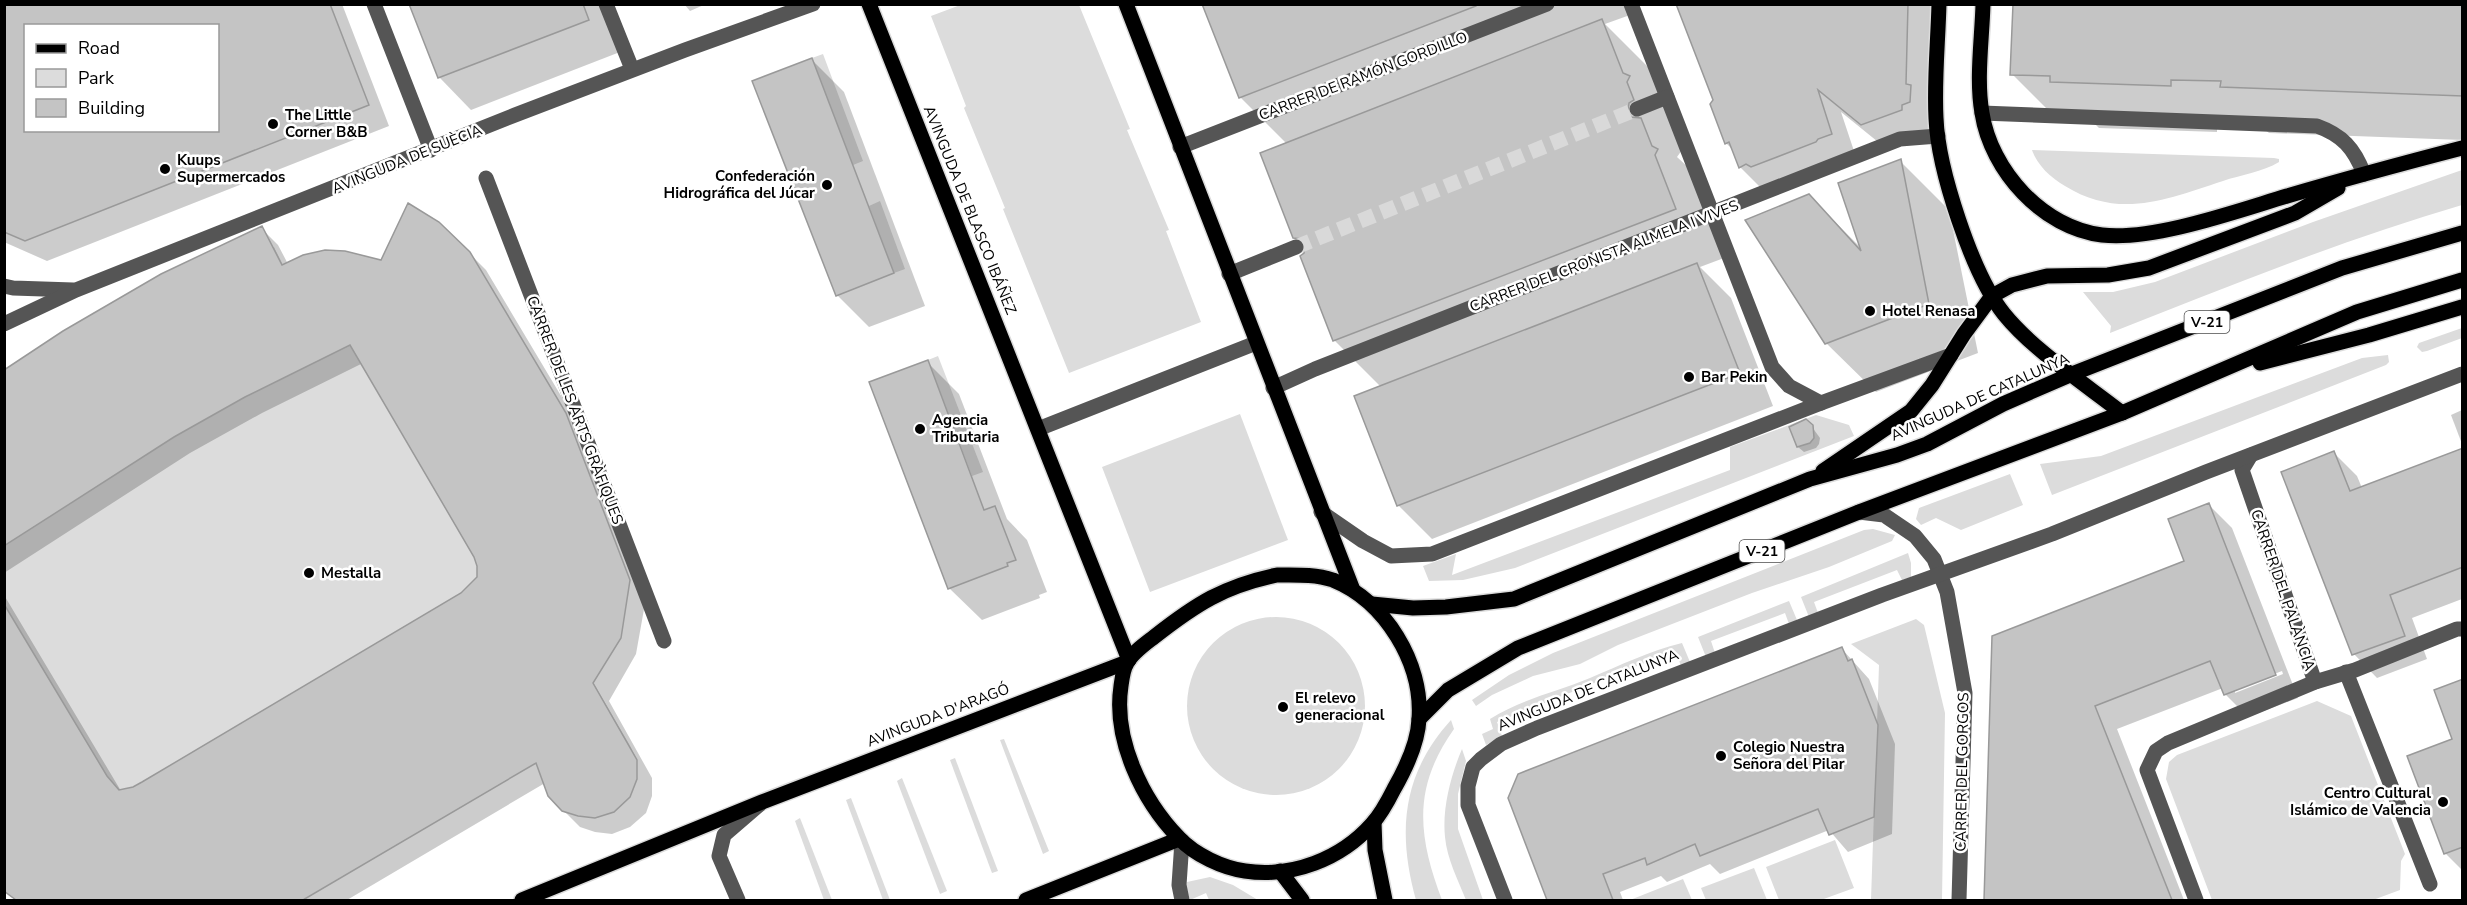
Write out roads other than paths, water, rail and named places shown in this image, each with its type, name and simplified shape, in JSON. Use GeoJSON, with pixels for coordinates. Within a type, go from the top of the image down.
{"type":"FeatureCollection","features":[{"type":"Feature","properties":{"kind":"main road","name":"AVINGUDA DE BLASCO IBÁÑEZ"},"geometry":{"type":"LineString","coordinates":[[869,4],[1128,661]]}},
{"type":"Feature","properties":{"kind":"main road"},"geometry":{"type":"LineString","coordinates":[[1125,4],[1353,590]]}},
{"type":"Feature","properties":{"kind":"main road"},"geometry":{"type":"LineString","coordinates":[[1939,4],[1935,117],[1943,166],[1960,223],[1992,297],[2020,330],[2122,412]]}},
{"type":"Feature","properties":{"kind":"main road"},"geometry":{"type":"LineString","coordinates":[[1983,4],[1980,90],[1982,113],[1989,140],[2001,163],[2018,187],[2057,220],[2079,230],[2103,235],[2150,233],[2463,148]]}},
{"type":"Feature","properties":{"kind":"main road"},"geometry":{"type":"LineString","coordinates":[[1810,479],[1911,411],[1932,385],[1992,297],[2012,285],[2038,277],[2068,274],[2108,275],[2149,268],[2295,213],[2364,174]]}},
{"type":"Feature","properties":{"kind":"main road","name":"AVINGUDA DE CATALUNYA"},"geometry":{"type":"LineString","coordinates":[[1372,604],[1413,608],[1446,607],[1514,598],[1810,479],[1897,455],[1927,444],[2003,404],[2072,374],[2342,268],[2463,233]]}},
{"type":"Feature","properties":{"kind":"main road","name":"V-21"},"geometry":{"type":"LineString","coordinates":[[1419,719],[1448,690],[1518,648],[1859,512],[2122,412],[2219,373],[2357,312],[2463,280]]}},
{"type":"Feature","properties":{"kind":"main road"},"geometry":{"type":"LineString","coordinates":[[2219,373],[2369,335],[2463,307]]}},
{"type":"Feature","properties":{"kind":"main road"},"geometry":{"type":"LineString","coordinates":[[1277,575],[1311,575],[1331,580],[1353,590],[1372,604],[1403,647],[1413,670],[1419,719],[1414,746],[1401,777],[1374,822],[1349,846],[1333,856],[1280,872],[1246,872],[1203,856],[1180,840],[1156,808],[1141,782],[1123,739],[1119,701],[1128,661],[1155,637],[1204,600],[1246,581],[1277,575]]}},
{"type":"Feature","properties":{"kind":"main road","name":"AVINGUDA D'ARAGÓ"},"geometry":{"type":"LineString","coordinates":[[522,900],[762,802],[1128,661]]}},
{"type":"Feature","properties":{"kind":"main road"},"geometry":{"type":"LineString","coordinates":[[1374,822],[1375,850],[1385,900]]}},
{"type":"Feature","properties":{"kind":"main road"},"geometry":{"type":"LineString","coordinates":[[1026,900],[1180,840]]}},
{"type":"Feature","properties":{"kind":"main road"},"geometry":{"type":"LineString","coordinates":[[1280,872],[1302,900]]}},
{"type":"Feature","properties":{"kind":"street"},"geometry":{"type":"LineString","coordinates":[[375,4],[430,150]]}},
{"type":"Feature","properties":{"kind":"street"},"geometry":{"type":"LineString","coordinates":[[606,4],[632,69]]}},
{"type":"Feature","properties":{"kind":"street","name":"AVINGUDA DE SUÈCIA"},"geometry":{"type":"LineString","coordinates":[[4,324],[76,290],[632,69],[813,4]]}},
{"type":"Feature","properties":{"kind":"street","name":"CARRER DE RAMÓN GORDILLO"},"geometry":{"type":"LineString","coordinates":[[1180,147],[1547,4]]}},
{"type":"Feature","properties":{"kind":"street"},"geometry":{"type":"LineString","coordinates":[[1631,4],[1772,367],[1789,386],[1821,403]]}},
{"type":"Feature","properties":{"kind":"street"},"geometry":{"type":"LineString","coordinates":[[1637,109],[1667,97]]}},
{"type":"Feature","properties":{"kind":"street"},"geometry":{"type":"LineString","coordinates":[[1982,113],[2317,126],[2332,131],[2344,140],[2352,149],[2364,174]]}},
{"type":"Feature","properties":{"kind":"street","name":"CARRER DEL CRONISTA ALMELA I VIVES"},"geometry":{"type":"LineString","coordinates":[[1273,388],[1315,369],[1900,139],[1938,136]]}},
{"type":"Feature","properties":{"kind":"street","name":"CARRER DE LES ARTS GRÀFIQUES"},"geometry":{"type":"LineString","coordinates":[[486,178],[664,641]]}},
{"type":"Feature","properties":{"kind":"street"},"geometry":{"type":"LineString","coordinates":[[1229,274],[1296,247]]}},
{"type":"Feature","properties":{"kind":"street"},"geometry":{"type":"LineString","coordinates":[[4,285],[35,290],[76,290]]}},
{"type":"Feature","properties":{"kind":"street"},"geometry":{"type":"LineString","coordinates":[[1038,429],[1256,343]]}},
{"type":"Feature","properties":{"kind":"street"},"geometry":{"type":"LineString","coordinates":[[1321,512],[1363,541],[1391,556],[1432,554],[1821,403],[1951,356]]}},
{"type":"Feature","properties":{"kind":"street","name":"AVINGUDA DE CATALUNYA"},"geometry":{"type":"LineString","coordinates":[[1505,900],[1468,805],[1468,786],[1473,767],[1501,744],[1537,728],[2052,534],[2463,374]]}},
{"type":"Feature","properties":{"kind":"street","name":"CARRER DEL PALÀNCIA"},"geometry":{"type":"LineString","coordinates":[[2196,900],[2147,771],[2151,760],[2157,751],[2168,743],[2315,682],[2242,470],[2251,455]]}},
{"type":"Feature","properties":{"kind":"street","name":"CARRER DEL GORGOS"},"geometry":{"type":"LineString","coordinates":[[1859,512],[1884,515],[1901,525],[1925,547],[1941,574],[1947,592],[1965,693],[1959,900]]}},
{"type":"Feature","properties":{"kind":"street"},"geometry":{"type":"LineString","coordinates":[[2315,682],[2457,629],[2463,629]]}},
{"type":"Feature","properties":{"kind":"street"},"geometry":{"type":"LineString","coordinates":[[2346,672],[2430,884]]}},
{"type":"Feature","properties":{"kind":"street","name":"AVINGUDA D'ARAGÓ"},"geometry":{"type":"LineString","coordinates":[[738,900],[719,856],[724,835],[762,802]]}},
{"type":"Feature","properties":{"kind":"street"},"geometry":{"type":"LineString","coordinates":[[1180,840],[1179,885],[1182,900]]}},
{"type":"Feature","properties":{"kind":"tunnel"},"geometry":{"type":"LineString","coordinates":[[1296,247],[1637,109]]}},
{"type":"Feature","properties":{"kind":"place","name":"The Little Corner B&B"},"geometry":{"type":"Point","coordinates":[273,124]}},
{"type":"Feature","properties":{"kind":"place","name":"Kuups Supermercados"},"geometry":{"type":"Point","coordinates":[165,169]}},
{"type":"Feature","properties":{"kind":"place","name":"Confederación Hidrográfica del Júcar"},"geometry":{"type":"Point","coordinates":[827,185]}},
{"type":"Feature","properties":{"kind":"place","name":"Hotel Renasa"},"geometry":{"type":"Point","coordinates":[1870,311]}},
{"type":"Feature","properties":{"kind":"place","name":"Bar Pekin"},"geometry":{"type":"Point","coordinates":[1689,377]}},
{"type":"Feature","properties":{"kind":"place","name":"Agencia Tributaria"},"geometry":{"type":"Point","coordinates":[920,429]}},
{"type":"Feature","properties":{"kind":"place","name":"Mestalla"},"geometry":{"type":"Point","coordinates":[309,573]}},
{"type":"Feature","properties":{"kind":"place","name":"El relevo generacional"},"geometry":{"type":"Point","coordinates":[1283,707]}},
{"type":"Feature","properties":{"kind":"place","name":"Colegio Nuestra Señora del Pilar"},"geometry":{"type":"Point","coordinates":[1721,756]}},
{"type":"Feature","properties":{"kind":"place","name":"Centro Cultural Islámico de Valencia"},"geometry":{"type":"Point","coordinates":[2443,802]}}]}
